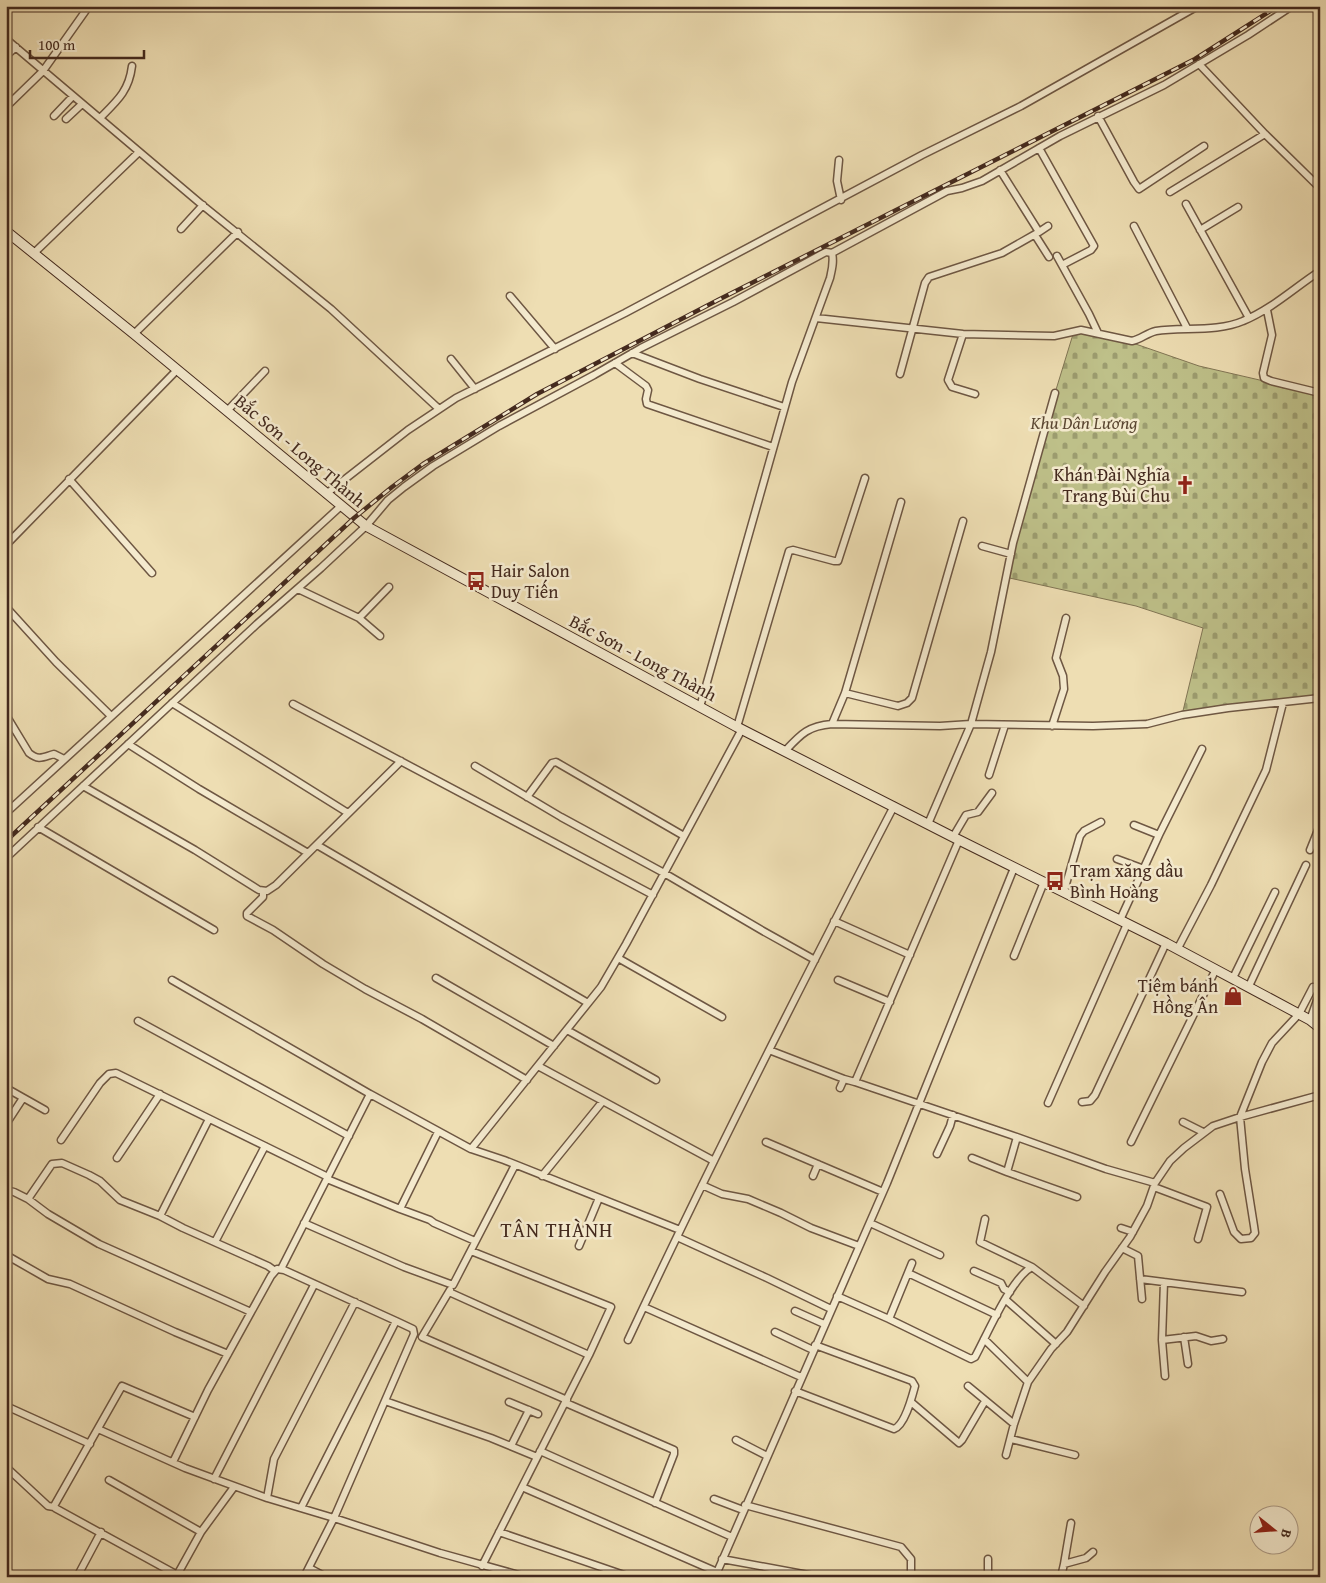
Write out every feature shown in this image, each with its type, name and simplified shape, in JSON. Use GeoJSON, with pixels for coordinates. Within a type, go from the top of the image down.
{"type":"FeatureCollection","features":[{"type":"Feature","properties":{"kind":"main road","name":"Bắc Sơn - Long Thành"},"geometry":{"type":"LineString","coordinates":[[6,231],[366,526],[739,728],[1014,868],[1178,948],[1310,1020],[1320,1028]]}},
{"type":"Feature","properties":{"kind":"street"},"geometry":{"type":"LineString","coordinates":[[6,107],[43,70],[89,6]]}},
{"type":"Feature","properties":{"kind":"street"},"geometry":{"type":"LineString","coordinates":[[326,494],[401,435],[439,409],[841,200],[922,155],[1025,104],[1198,6]]}},
{"type":"Feature","properties":{"kind":"street"},"geometry":{"type":"LineString","coordinates":[[6,858],[257,624],[366,526],[388,500],[433,466],[499,426],[632,353],[826,252],[832,253],[947,191],[982,181],[1098,116],[1164,85],[1248,36],[1292,6]]}},
{"type":"Feature","properties":{"kind":"street"},"geometry":{"type":"LineString","coordinates":[[6,39],[203,206],[238,232],[331,309],[439,409]]}},
{"type":"Feature","properties":{"kind":"street"},"geometry":{"type":"LineString","coordinates":[[6,56],[16,47]]}},
{"type":"Feature","properties":{"kind":"street"},"geometry":{"type":"LineString","coordinates":[[1199,64],[1265,134],[1320,188]]}},
{"type":"Feature","properties":{"kind":"street"},"geometry":{"type":"LineString","coordinates":[[100,118],[120,98],[126,88],[132,66]]}},
{"type":"Feature","properties":{"kind":"street"},"geometry":{"type":"LineString","coordinates":[[54,116],[73,96]]}},
{"type":"Feature","properties":{"kind":"street"},"geometry":{"type":"LineString","coordinates":[[66,119],[82,104]]}},
{"type":"Feature","properties":{"kind":"street"},"geometry":{"type":"LineString","coordinates":[[1098,116],[1139,189],[1204,146]]}},
{"type":"Feature","properties":{"kind":"street"},"geometry":{"type":"LineString","coordinates":[[1170,192],[1265,134]]}},
{"type":"Feature","properties":{"kind":"street"},"geometry":{"type":"LineString","coordinates":[[1039,148],[1094,246],[1091,250],[1062,265]]}},
{"type":"Feature","properties":{"kind":"street"},"geometry":{"type":"LineString","coordinates":[[34,254],[139,152]]}},
{"type":"Feature","properties":{"kind":"street"},"geometry":{"type":"LineString","coordinates":[[839,160],[837,181],[841,200]]}},
{"type":"Feature","properties":{"kind":"street"},"geometry":{"type":"LineString","coordinates":[[1000,170],[1049,257]]}},
{"type":"Feature","properties":{"kind":"street"},"geometry":{"type":"LineString","coordinates":[[1186,204],[1249,318]]}},
{"type":"Feature","properties":{"kind":"street"},"geometry":{"type":"LineString","coordinates":[[181,229],[203,206]]}},
{"type":"Feature","properties":{"kind":"street"},"geometry":{"type":"LineString","coordinates":[[1200,230],[1238,207]]}},
{"type":"Feature","properties":{"kind":"street"},"geometry":{"type":"LineString","coordinates":[[900,374],[929,277],[1002,252],[1048,226]]}},
{"type":"Feature","properties":{"kind":"street"},"geometry":{"type":"LineString","coordinates":[[1134,226],[1187,328]]}},
{"type":"Feature","properties":{"kind":"street"},"geometry":{"type":"LineString","coordinates":[[134,334],[238,232]]}},
{"type":"Feature","properties":{"kind":"street"},"geometry":{"type":"LineString","coordinates":[[700,707],[784,407],[830,278],[833,265],[832,253]]}},
{"type":"Feature","properties":{"kind":"street"},"geometry":{"type":"LineString","coordinates":[[1057,256],[1098,334]]}},
{"type":"Feature","properties":{"kind":"street"},"geometry":{"type":"LineString","coordinates":[[816,318],[963,334],[1054,336],[1081,330],[1132,341],[1137,340],[1148,332],[1234,324],[1267,310],[1320,271]]}},
{"type":"Feature","properties":{"kind":"street"},"geometry":{"type":"LineString","coordinates":[[510,296],[555,349]]}},
{"type":"Feature","properties":{"kind":"street"},"geometry":{"type":"LineString","coordinates":[[1267,310],[1272,335],[1263,373],[1264,378],[1320,393]]}},
{"type":"Feature","properties":{"kind":"street"},"geometry":{"type":"LineString","coordinates":[[963,334],[948,380],[952,387],[974,394]]}},
{"type":"Feature","properties":{"kind":"street"},"geometry":{"type":"LineString","coordinates":[[632,353],[700,379],[784,407]]}},
{"type":"Feature","properties":{"kind":"street"},"geometry":{"type":"LineString","coordinates":[[451,359],[475,389]]}},
{"type":"Feature","properties":{"kind":"street"},"geometry":{"type":"LineString","coordinates":[[615,363],[646,386],[648,390],[647,404],[773,447]]}},
{"type":"Feature","properties":{"kind":"street"},"geometry":{"type":"LineString","coordinates":[[6,545],[177,370]]}},
{"type":"Feature","properties":{"kind":"street"},"geometry":{"type":"LineString","coordinates":[[227,411],[265,371]]}},
{"type":"Feature","properties":{"kind":"street"},"geometry":{"type":"LineString","coordinates":[[928,824],[971,724],[991,652],[1010,554],[1055,393]]}},
{"type":"Feature","properties":{"kind":"street"},"geometry":{"type":"LineString","coordinates":[[471,1149],[601,987],[653,895],[739,728],[789,551],[793,550],[838,561],[865,478]]}},
{"type":"Feature","properties":{"kind":"street"},"geometry":{"type":"LineString","coordinates":[[69,479],[152,573]]}},
{"type":"Feature","properties":{"kind":"street"},"geometry":{"type":"LineString","coordinates":[[832,724],[845,693],[901,502]]}},
{"type":"Feature","properties":{"kind":"street"},"geometry":{"type":"LineString","coordinates":[[6,813],[341,506]]}},
{"type":"Feature","properties":{"kind":"street"},"geometry":{"type":"LineString","coordinates":[[845,693],[898,706],[912,698],[963,521]]}},
{"type":"Feature","properties":{"kind":"street"},"geometry":{"type":"LineString","coordinates":[[982,546],[1010,554]]}},
{"type":"Feature","properties":{"kind":"street"},"geometry":{"type":"LineString","coordinates":[[359,618],[389,587]]}},
{"type":"Feature","properties":{"kind":"street"},"geometry":{"type":"LineString","coordinates":[[298,589],[359,618],[380,636]]}},
{"type":"Feature","properties":{"kind":"street"},"geometry":{"type":"LineString","coordinates":[[6,607],[56,662],[111,716]]}},
{"type":"Feature","properties":{"kind":"street"},"geometry":{"type":"LineString","coordinates":[[1052,726],[1064,689],[1063,676],[1056,658],[1066,618]]}},
{"type":"Feature","properties":{"kind":"street"},"geometry":{"type":"LineString","coordinates":[[785,751],[805,731],[818,725],[940,726],[971,724],[1052,726],[1147,724],[1228,708],[1283,704],[1320,698]]}},
{"type":"Feature","properties":{"kind":"street"},"geometry":{"type":"LineString","coordinates":[[172,703],[348,813]]}},
{"type":"Feature","properties":{"kind":"street"},"geometry":{"type":"LineString","coordinates":[[293,704],[653,895]]}},
{"type":"Feature","properties":{"kind":"street"},"geometry":{"type":"LineString","coordinates":[[1178,948],[1211,885],[1266,770],[1283,704]]}},
{"type":"Feature","properties":{"kind":"street"},"geometry":{"type":"LineString","coordinates":[[6,716],[29,753],[34,757],[42,758],[49,755],[58,755],[64,759]]}},
{"type":"Feature","properties":{"kind":"street"},"geometry":{"type":"LineString","coordinates":[[989,775],[1005,725]]}},
{"type":"Feature","properties":{"kind":"street"},"geometry":{"type":"LineString","coordinates":[[128,744],[199,789],[308,853]]}},
{"type":"Feature","properties":{"kind":"street"},"geometry":{"type":"LineString","coordinates":[[1048,1103],[1124,922],[1144,869],[1202,749]]}},
{"type":"Feature","properties":{"kind":"street"},"geometry":{"type":"LineString","coordinates":[[83,786],[263,891],[276,885],[401,761]]}},
{"type":"Feature","properties":{"kind":"street"},"geometry":{"type":"LineString","coordinates":[[527,797],[547,769],[552,763],[556,762],[684,836]]}},
{"type":"Feature","properties":{"kind":"street"},"geometry":{"type":"LineString","coordinates":[[475,766],[527,797],[664,872],[815,960]]}},
{"type":"Feature","properties":{"kind":"street"},"geometry":{"type":"LineString","coordinates":[[855,1082],[910,955],[966,815],[978,812],[992,793]]}},
{"type":"Feature","properties":{"kind":"street"},"geometry":{"type":"LineString","coordinates":[[628,1340],[676,1237],[769,1050],[894,806]]}},
{"type":"Feature","properties":{"kind":"street"},"geometry":{"type":"LineString","coordinates":[[1064,891],[1080,836],[1084,831],[1101,822]]}},
{"type":"Feature","properties":{"kind":"street"},"geometry":{"type":"LineString","coordinates":[[1134,824],[1159,835]]}},
{"type":"Feature","properties":{"kind":"street"},"geometry":{"type":"LineString","coordinates":[[1310,850],[1320,825]]}},
{"type":"Feature","properties":{"kind":"street"},"geometry":{"type":"LineString","coordinates":[[38,827],[214,930]]}},
{"type":"Feature","properties":{"kind":"street"},"geometry":{"type":"LineString","coordinates":[[317,845],[588,1003]]}},
{"type":"Feature","properties":{"kind":"street"},"geometry":{"type":"LineString","coordinates":[[1117,859],[1144,869]]}},
{"type":"Feature","properties":{"kind":"street"},"geometry":{"type":"LineString","coordinates":[[1249,986],[1306,865]]}},
{"type":"Feature","properties":{"kind":"street"},"geometry":{"type":"LineString","coordinates":[[522,1487],[716,1574],[824,1324],[870,1223],[1014,868]]}},
{"type":"Feature","properties":{"kind":"street"},"geometry":{"type":"LineString","coordinates":[[1014,956],[1044,882]]}},
{"type":"Feature","properties":{"kind":"street"},"geometry":{"type":"LineString","coordinates":[[263,891],[264,896],[247,913],[247,916],[273,930],[323,964],[365,989],[422,1019],[527,1080]]}},
{"type":"Feature","properties":{"kind":"street"},"geometry":{"type":"LineString","coordinates":[[1233,978],[1275,892]]}},
{"type":"Feature","properties":{"kind":"street"},"geometry":{"type":"LineString","coordinates":[[834,921],[910,955]]}},
{"type":"Feature","properties":{"kind":"street"},"geometry":{"type":"LineString","coordinates":[[1082,1102],[1090,1101],[1095,1095],[1166,943]]}},
{"type":"Feature","properties":{"kind":"street"},"geometry":{"type":"LineString","coordinates":[[618,958],[722,1017]]}},
{"type":"Feature","properties":{"kind":"street"},"geometry":{"type":"LineString","coordinates":[[1131,1142],[1216,969]]}},
{"type":"Feature","properties":{"kind":"street"},"geometry":{"type":"LineString","coordinates":[[436,978],[554,1046]]}},
{"type":"Feature","properties":{"kind":"street"},"geometry":{"type":"LineString","coordinates":[[172,980],[370,1094],[471,1149],[515,1164],[680,1230]]}},
{"type":"Feature","properties":{"kind":"street"},"geometry":{"type":"LineString","coordinates":[[838,980],[890,1002]]}},
{"type":"Feature","properties":{"kind":"street"},"geometry":{"type":"LineString","coordinates":[[1220,1194],[1234,1232],[1241,1239],[1251,1238],[1255,1232],[1245,1168],[1240,1117],[1272,1042],[1299,1014],[1313,987]]}},
{"type":"Feature","properties":{"kind":"street"},"geometry":{"type":"LineString","coordinates":[[1310,1020],[1320,992]]}},
{"type":"Feature","properties":{"kind":"street"},"geometry":{"type":"LineString","coordinates":[[138,1021],[349,1136]]}},
{"type":"Feature","properties":{"kind":"street"},"geometry":{"type":"LineString","coordinates":[[567,1030],[656,1080]]}},
{"type":"Feature","properties":{"kind":"street"},"geometry":{"type":"LineString","coordinates":[[769,1050],[844,1079],[1154,1185],[1207,1207],[1198,1239]]}},
{"type":"Feature","properties":{"kind":"street"},"geometry":{"type":"LineString","coordinates":[[538,1066],[714,1161]]}},
{"type":"Feature","properties":{"kind":"street"},"geometry":{"type":"LineString","coordinates":[[60,1140],[100,1083],[109,1074],[116,1073],[327,1178],[430,1220],[475,1241]]}},
{"type":"Feature","properties":{"kind":"street"},"geometry":{"type":"LineString","coordinates":[[840,1088],[844,1079]]}},
{"type":"Feature","properties":{"kind":"street"},"geometry":{"type":"LineString","coordinates":[[6,1088],[45,1110]]}},
{"type":"Feature","properties":{"kind":"street"},"geometry":{"type":"LineString","coordinates":[[117,1158],[160,1094]]}},
{"type":"Feature","properties":{"kind":"street"},"geometry":{"type":"LineString","coordinates":[[173,1462],[228,1354],[251,1312],[278,1270],[370,1094]]}},
{"type":"Feature","properties":{"kind":"street"},"geometry":{"type":"LineString","coordinates":[[1006,1455],[1028,1382],[1067,1332],[1133,1232],[1147,1206],[1154,1185],[1170,1161],[1203,1132],[1221,1122],[1320,1095]]}},
{"type":"Feature","properties":{"kind":"street"},"geometry":{"type":"LineString","coordinates":[[6,1124],[23,1098]]}},
{"type":"Feature","properties":{"kind":"street"},"geometry":{"type":"LineString","coordinates":[[542,1176],[604,1101]]}},
{"type":"Feature","properties":{"kind":"street"},"geometry":{"type":"LineString","coordinates":[[937,1154],[953,1115]]}},
{"type":"Feature","properties":{"kind":"street"},"geometry":{"type":"LineString","coordinates":[[160,1216],[209,1119]]}},
{"type":"Feature","properties":{"kind":"street"},"geometry":{"type":"LineString","coordinates":[[1183,1122],[1203,1132]]}},
{"type":"Feature","properties":{"kind":"street"},"geometry":{"type":"LineString","coordinates":[[400,1209],[438,1132]]}},
{"type":"Feature","properties":{"kind":"street"},"geometry":{"type":"LineString","coordinates":[[1008,1172],[1017,1137]]}},
{"type":"Feature","properties":{"kind":"street"},"geometry":{"type":"LineString","coordinates":[[766,1142],[883,1192]]}},
{"type":"Feature","properties":{"kind":"street"},"geometry":{"type":"LineString","coordinates":[[215,1242],[265,1146]]}},
{"type":"Feature","properties":{"kind":"street"},"geometry":{"type":"LineString","coordinates":[[972,1158],[1077,1198]]}},
{"type":"Feature","properties":{"kind":"street"},"geometry":{"type":"LineString","coordinates":[[28,1199],[52,1164],[58,1162],[100,1181],[120,1200],[413,1329],[414,1334],[334,1518],[304,1577]]}},
{"type":"Feature","properties":{"kind":"street"},"geometry":{"type":"LineString","coordinates":[[422,1337],[453,1285],[515,1164]]}},
{"type":"Feature","properties":{"kind":"street"},"geometry":{"type":"LineString","coordinates":[[813,1176],[818,1164]]}},
{"type":"Feature","properties":{"kind":"street"},"geometry":{"type":"LineString","coordinates":[[702,1185],[722,1194],[748,1199],[811,1228],[859,1246]]}},
{"type":"Feature","properties":{"kind":"street"},"geometry":{"type":"LineString","coordinates":[[6,1190],[28,1199],[93,1241],[251,1312]]}},
{"type":"Feature","properties":{"kind":"street"},"geometry":{"type":"LineString","coordinates":[[579,1246],[599,1198]]}},
{"type":"Feature","properties":{"kind":"street"},"geometry":{"type":"LineString","coordinates":[[985,1219],[979,1240],[982,1244],[1032,1266],[1084,1306]]}},
{"type":"Feature","properties":{"kind":"street"},"geometry":{"type":"LineString","coordinates":[[304,1222],[404,1267],[453,1285]]}},
{"type":"Feature","properties":{"kind":"street"},"geometry":{"type":"LineString","coordinates":[[870,1223],[940,1255]]}},
{"type":"Feature","properties":{"kind":"street"},"geometry":{"type":"LineString","coordinates":[[1122,1228],[1133,1232]]}},
{"type":"Feature","properties":{"kind":"street"},"geometry":{"type":"LineString","coordinates":[[676,1237],[831,1309]]}},
{"type":"Feature","properties":{"kind":"street"},"geometry":{"type":"LineString","coordinates":[[1122,1248],[1138,1256],[1142,1299]]}},
{"type":"Feature","properties":{"kind":"street"},"geometry":{"type":"LineString","coordinates":[[471,1251],[611,1308],[482,1566]]}},
{"type":"Feature","properties":{"kind":"street"},"geometry":{"type":"LineString","coordinates":[[6,1255],[48,1279],[70,1284],[228,1354]]}},
{"type":"Feature","properties":{"kind":"street"},"geometry":{"type":"LineString","coordinates":[[889,1319],[912,1263]]}},
{"type":"Feature","properties":{"kind":"street"},"geometry":{"type":"LineString","coordinates":[[837,1296],[971,1359],[975,1357],[1010,1292],[1023,1273],[1032,1266]]}},
{"type":"Feature","properties":{"kind":"street"},"geometry":{"type":"LineString","coordinates":[[974,1271],[1001,1283],[1003,1288],[1010,1292]]}},
{"type":"Feature","properties":{"kind":"street"},"geometry":{"type":"LineString","coordinates":[[908,1273],[997,1315]]}},
{"type":"Feature","properties":{"kind":"street"},"geometry":{"type":"LineString","coordinates":[[1140,1279],[1242,1292]]}},
{"type":"Feature","properties":{"kind":"street"},"geometry":{"type":"LineString","coordinates":[[1164,1282],[1162,1340],[1165,1376]]}},
{"type":"Feature","properties":{"kind":"street"},"geometry":{"type":"LineString","coordinates":[[214,1479],[314,1285]]}},
{"type":"Feature","properties":{"kind":"street"},"geometry":{"type":"LineString","coordinates":[[449,1292],[589,1355]]}},
{"type":"Feature","properties":{"kind":"street"},"geometry":{"type":"LineString","coordinates":[[1006,1300],[1056,1344]]}},
{"type":"Feature","properties":{"kind":"street"},"geometry":{"type":"LineString","coordinates":[[267,1498],[274,1459],[355,1302]]}},
{"type":"Feature","properties":{"kind":"street"},"geometry":{"type":"LineString","coordinates":[[644,1307],[801,1377]]}},
{"type":"Feature","properties":{"kind":"street"},"geometry":{"type":"LineString","coordinates":[[795,1311],[824,1324]]}},
{"type":"Feature","properties":{"kind":"street"},"geometry":{"type":"LineString","coordinates":[[301,1508],[396,1321]]}},
{"type":"Feature","properties":{"kind":"street"},"geometry":{"type":"LineString","coordinates":[[775,1332],[814,1348],[912,1381],[914,1386],[911,1402],[900,1425],[894,1429],[795,1391]]}},
{"type":"Feature","properties":{"kind":"street"},"geometry":{"type":"LineString","coordinates":[[414,1334],[674,1450],[655,1503]]}},
{"type":"Feature","properties":{"kind":"street"},"geometry":{"type":"LineString","coordinates":[[1162,1340],[1196,1336],[1214,1341],[1223,1339]]}},
{"type":"Feature","properties":{"kind":"street"},"geometry":{"type":"LineString","coordinates":[[1184,1337],[1188,1364]]}},
{"type":"Feature","properties":{"kind":"street"},"geometry":{"type":"LineString","coordinates":[[984,1339],[1028,1382]]}},
{"type":"Feature","properties":{"kind":"street"},"geometry":{"type":"LineString","coordinates":[[54,1507],[123,1386],[195,1417]]}},
{"type":"Feature","properties":{"kind":"street"},"geometry":{"type":"LineString","coordinates":[[968,1386],[1014,1424]]}},
{"type":"Feature","properties":{"kind":"street"},"geometry":{"type":"LineString","coordinates":[[385,1401],[538,1454],[732,1537]]}},
{"type":"Feature","properties":{"kind":"street"},"geometry":{"type":"LineString","coordinates":[[911,1402],[958,1443],[962,1440],[985,1401]]}},
{"type":"Feature","properties":{"kind":"street"},"geometry":{"type":"LineString","coordinates":[[509,1402],[538,1414]]}},
{"type":"Feature","properties":{"kind":"street"},"geometry":{"type":"LineString","coordinates":[[6,1406],[90,1444]]}},
{"type":"Feature","properties":{"kind":"street"},"geometry":{"type":"LineString","coordinates":[[511,1446],[529,1410]]}},
{"type":"Feature","properties":{"kind":"street"},"geometry":{"type":"LineString","coordinates":[[98,1429],[234,1487],[482,1566],[526,1577]]}},
{"type":"Feature","properties":{"kind":"street"},"geometry":{"type":"LineString","coordinates":[[1011,1439],[1075,1455]]}},
{"type":"Feature","properties":{"kind":"street"},"geometry":{"type":"LineString","coordinates":[[736,1440],[767,1456]]}},
{"type":"Feature","properties":{"kind":"street"},"geometry":{"type":"LineString","coordinates":[[6,1467],[48,1506],[54,1507],[101,1532],[178,1576],[200,1532],[234,1487]]}},
{"type":"Feature","properties":{"kind":"street"},"geometry":{"type":"LineString","coordinates":[[109,1480],[200,1532]]}},
{"type":"Feature","properties":{"kind":"street"},"geometry":{"type":"LineString","coordinates":[[714,1499],[901,1548],[911,1560],[912,1577]]}},
{"type":"Feature","properties":{"kind":"street"},"geometry":{"type":"LineString","coordinates":[[1061,1577],[1071,1523]]}},
{"type":"Feature","properties":{"kind":"street"},"geometry":{"type":"LineString","coordinates":[[76,1577],[101,1532]]}},
{"type":"Feature","properties":{"kind":"street"},"geometry":{"type":"LineString","coordinates":[[499,1532],[630,1577]]}},
{"type":"Feature","properties":{"kind":"street"},"geometry":{"type":"LineString","coordinates":[[1064,1564],[1086,1558],[1093,1552]]}},
{"type":"Feature","properties":{"kind":"street"},"geometry":{"type":"LineString","coordinates":[[988,1558],[988,1577]]}},
{"type":"Feature","properties":{"kind":"street"},"geometry":{"type":"LineString","coordinates":[[722,1559],[819,1577]]}},
{"type":"Feature","properties":{"kind":"street"},"geometry":{"type":"LineString","coordinates":[[309,1568],[326,1577]]}},
{"type":"Feature","properties":{"kind":"green space","name":"Khu Dân Lương"},"geometry":{"type":"Polygon","coordinates":[[[1074,331],[1127,341],[1199,366],[1320,394],[1320,698],[1182,715],[1203,628],[1136,606],[1005,577],[1055,393],[1074,331]]]}},
{"type":"Feature","properties":{"kind":"railway"},"geometry":{"type":"LineString","coordinates":[[6,841],[354,518],[423,464],[537,394],[718,300],[1195,59],[1278,6]]}},
{"type":"Feature","properties":{"kind":"place","name":"Khán Đài Nghĩa Trang Bùi Chu"},"geometry":{"type":"Point","coordinates":[1185,485]}},
{"type":"Feature","properties":{"kind":"place","name":"Hair Salon Duy Tiến"},"geometry":{"type":"Point","coordinates":[476,581]}},
{"type":"Feature","properties":{"kind":"place","name":"Trạm xăng dầu Bình Hoàng"},"geometry":{"type":"Point","coordinates":[1055,881]}},
{"type":"Feature","properties":{"kind":"place","name":"Tiệm bánh Hồng Ân"},"geometry":{"type":"Point","coordinates":[1233,996]}},
{"type":"Feature","properties":{"kind":"district","name":"TÂN THÀNH"},"geometry":{"type":"Point","coordinates":[557,1230]}}]}
